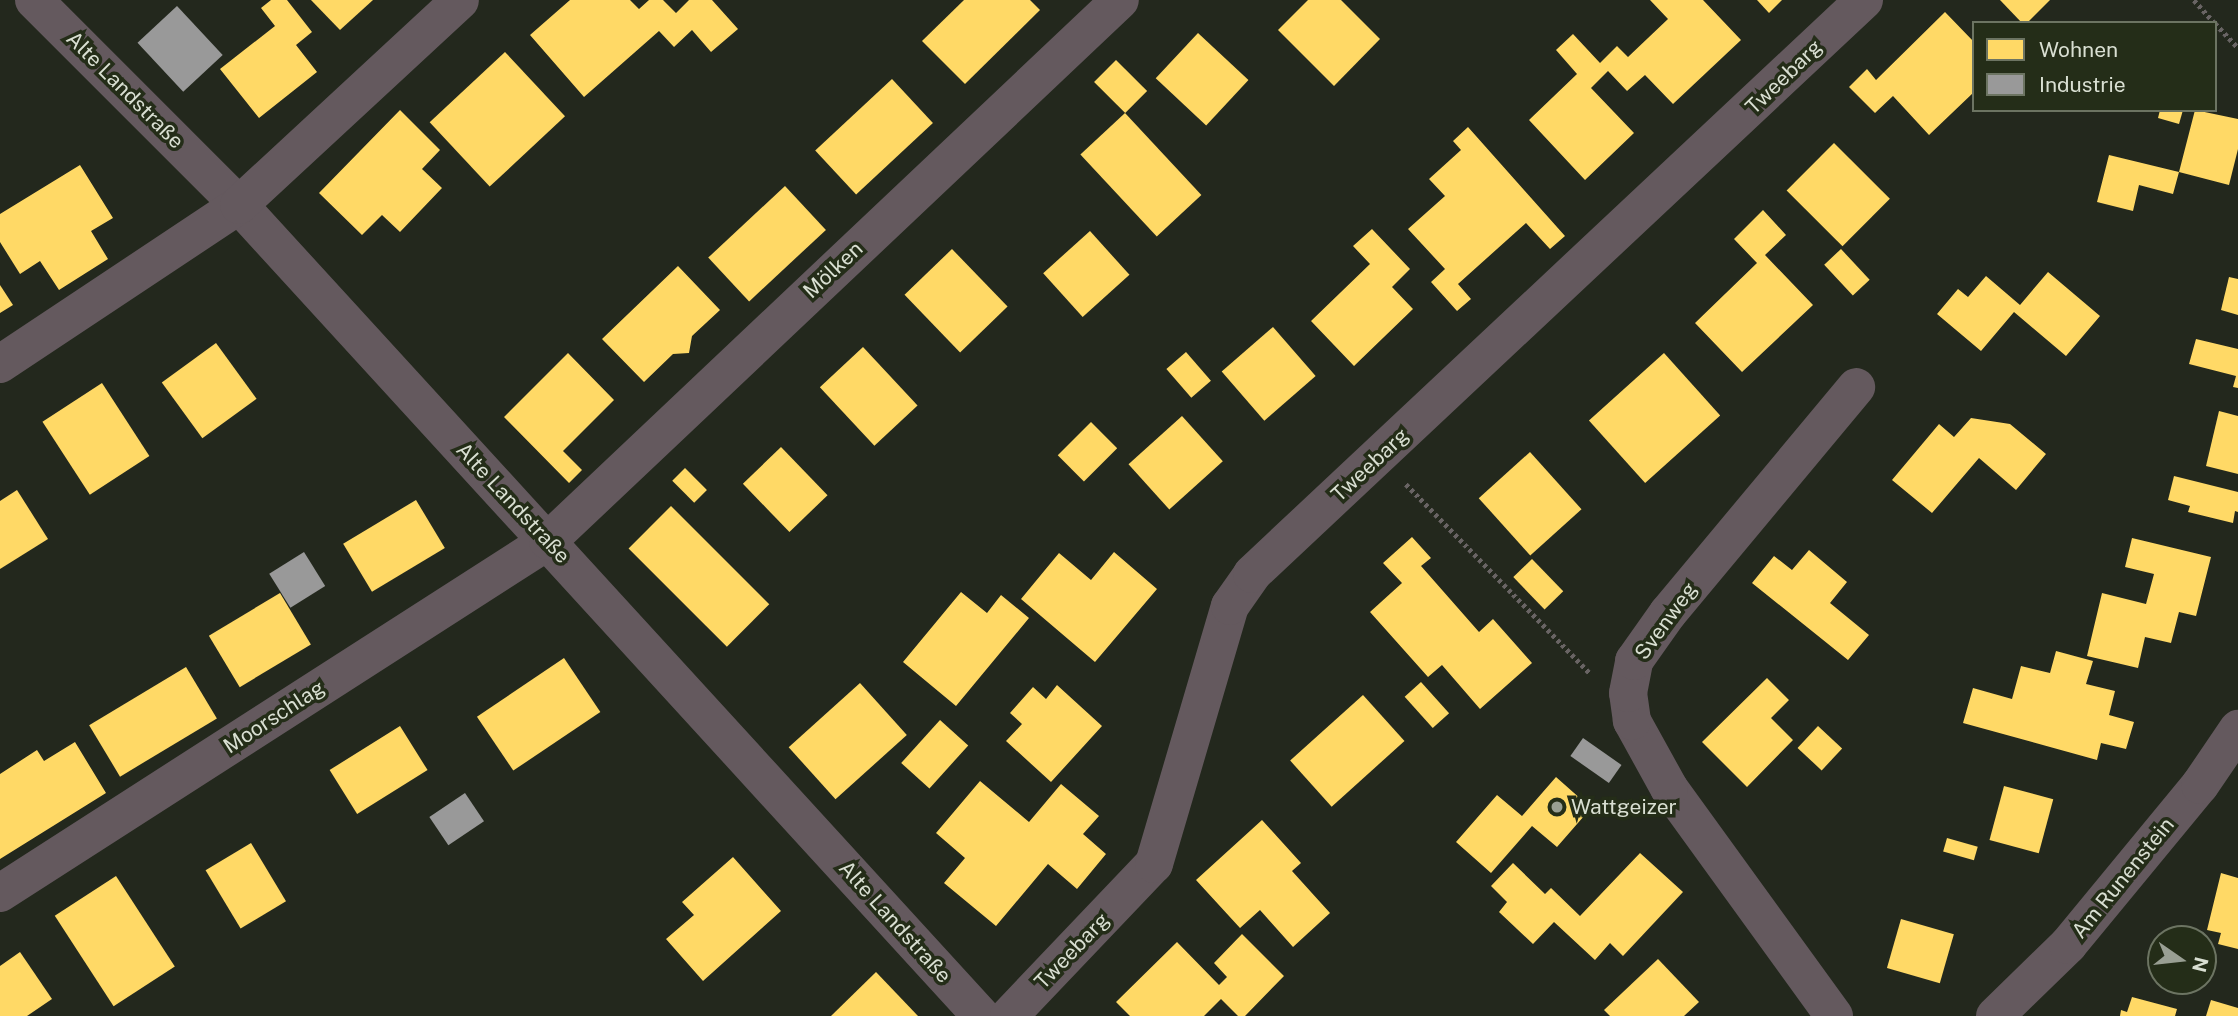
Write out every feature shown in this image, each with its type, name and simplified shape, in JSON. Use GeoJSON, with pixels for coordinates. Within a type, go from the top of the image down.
{"type":"FeatureCollection","features":[{"type":"Feature","properties":{"kind":"street","name":"Alte Landstraße"},"geometry":{"type":"LineString","coordinates":[[34,0],[239,205],[981,1016]]}},
{"type":"Feature","properties":{"kind":"street"},"geometry":{"type":"LineString","coordinates":[[0,364],[239,205],[460,0]]}},
{"type":"Feature","properties":{"kind":"street","name":"Mölken"},"geometry":{"type":"LineString","coordinates":[[548,541],[1120,0]]}},
{"type":"Feature","properties":{"kind":"street","name":"Tweebarg"},"geometry":{"type":"LineString","coordinates":[[1009,1016],[1154,864],[1230,606],[1252,574],[1864,0]]}},
{"type":"Feature","properties":{"kind":"street","name":"Svenweg"},"geometry":{"type":"LineString","coordinates":[[1834,1016],[1670,788],[1632,721],[1628,693],[1634,660],[1668,613],[1856,387]]}},
{"type":"Feature","properties":{"kind":"street","name":"Moorschlag"},"geometry":{"type":"LineString","coordinates":[[0,892],[548,541]]}},
{"type":"Feature","properties":{"kind":"street","name":"Am Runenstein"},"geometry":{"type":"LineString","coordinates":[[1995,1016],[2068,945],[2200,785],[2238,729]]}},
{"type":"Feature","properties":{"kind":"path"},"geometry":{"type":"LineString","coordinates":[[2194,0],[2213,21]]}},
{"type":"Feature","properties":{"kind":"path"},"geometry":{"type":"LineString","coordinates":[[2217,25],[2238,48]]}},
{"type":"Feature","properties":{"kind":"path"},"geometry":{"type":"LineString","coordinates":[[1379,457],[1608,692],[1628,693]]}},
{"type":"Feature","properties":{"kind":"building: Wohnen"},"geometry":{"type":"Polygon","coordinates":[[[271,0],[287,0],[312,32],[296,45],[317,72],[259,118],[220,69],[275,26],[261,8],[271,0]]]}},
{"type":"Feature","properties":{"kind":"building: Wohnen"},"geometry":{"type":"Polygon","coordinates":[[[311,0],[373,0],[340,30],[311,0]]]}},
{"type":"Feature","properties":{"kind":"building: Wohnen"},"geometry":{"type":"Polygon","coordinates":[[[570,0],[630,0],[639,9],[649,0],[663,0],[676,13],[689,0],[712,0],[738,29],[711,52],[692,30],[674,47],[659,31],[584,97],[530,35],[570,0]]]}},
{"type":"Feature","properties":{"kind":"building: Wohnen"},"geometry":{"type":"Polygon","coordinates":[[[964,0],[1030,0],[1040,10],[965,84],[922,41],[964,0]]]}},
{"type":"Feature","properties":{"kind":"building: Wohnen"},"geometry":{"type":"Polygon","coordinates":[[[1308,0],[1341,0],[1380,39],[1334,86],[1278,30],[1308,0]]]}},
{"type":"Feature","properties":{"kind":"building: Wohnen"},"geometry":{"type":"Polygon","coordinates":[[[1650,0],[1703,0],[1741,40],[1673,104],[1645,75],[1627,91],[1608,71],[1591,88],[1634,133],[1585,180],[1529,120],[1577,74],[1556,50],[1573,34],[1600,63],[1617,46],[1628,57],[1668,19],[1650,0]]]}},
{"type":"Feature","properties":{"kind":"building: Wohnen"},"geometry":{"type":"Polygon","coordinates":[[[1757,0],[1782,0],[1769,13],[1757,0]]]}},
{"type":"Feature","properties":{"kind":"building: Wohnen"},"geometry":{"type":"Polygon","coordinates":[[[2000,0],[2050,0],[2029,21],[2020,21],[2000,0]]]}},
{"type":"Feature","properties":{"kind":"building: Wohnen"},"geometry":{"type":"Polygon","coordinates":[[[1945,12],[1972,40],[1972,94],[1929,135],[1893,96],[1875,113],[1849,87],[1867,69],[1876,80],[1945,12]]]}},
{"type":"Feature","properties":{"kind":"building: Wohnen"},"geometry":{"type":"Polygon","coordinates":[[[1198,33],[1248,80],[1206,125],[1156,78],[1198,33]]]}},
{"type":"Feature","properties":{"kind":"building: Wohnen"},"geometry":{"type":"Polygon","coordinates":[[[505,52],[565,116],[490,187],[430,122],[505,52]]]}},
{"type":"Feature","properties":{"kind":"building: Wohnen"},"geometry":{"type":"Polygon","coordinates":[[[1116,60],[1147,91],[1125,113],[1094,82],[1116,60]]]}},
{"type":"Feature","properties":{"kind":"building: Wohnen"},"geometry":{"type":"Polygon","coordinates":[[[892,79],[933,123],[856,194],[815,151],[892,79]]]}},
{"type":"Feature","properties":{"kind":"building: Wohnen"},"geometry":{"type":"Polygon","coordinates":[[[400,110],[440,150],[422,169],[442,188],[400,232],[382,215],[362,235],[319,193],[400,110]]]}},
{"type":"Feature","properties":{"kind":"building: Wohnen"},"geometry":{"type":"Polygon","coordinates":[[[2160,112],[2182,112],[2179,124],[2158,118],[2160,112]]]}},
{"type":"Feature","properties":{"kind":"building: Wohnen"},"geometry":{"type":"Polygon","coordinates":[[[2194,112],[2238,119],[2238,149],[2229,185],[2179,172],[2194,112]]]}},
{"type":"Feature","properties":{"kind":"building: Wohnen"},"geometry":{"type":"Polygon","coordinates":[[[1125,113],[1201,195],[1157,237],[1080,155],[1125,113]]]}},
{"type":"Feature","properties":{"kind":"building: Wohnen"},"geometry":{"type":"Polygon","coordinates":[[[1468,127],[1565,236],[1550,249],[1526,223],[1458,284],[1471,299],[1457,311],[1431,282],[1445,269],[1408,229],[1445,196],[1429,179],[1461,150],[1453,141],[1468,127]]]}},
{"type":"Feature","properties":{"kind":"building: Wohnen"},"geometry":{"type":"Polygon","coordinates":[[[1834,143],[1890,199],[1842,246],[1787,190],[1834,143]]]}},
{"type":"Feature","properties":{"kind":"building: Wohnen"},"geometry":{"type":"Polygon","coordinates":[[[2109,155],[2179,172],[2173,194],[2139,185],[2133,211],[2097,202],[2109,155]]]}},
{"type":"Feature","properties":{"kind":"building: Wohnen"},"geometry":{"type":"Polygon","coordinates":[[[80,165],[113,218],[91,231],[108,259],[59,290],[40,261],[20,274],[0,242],[0,214],[80,165]]]}},
{"type":"Feature","properties":{"kind":"building: Wohnen"},"geometry":{"type":"Polygon","coordinates":[[[785,186],[826,230],[749,301],[708,258],[785,186]]]}},
{"type":"Feature","properties":{"kind":"building: Wohnen"},"geometry":{"type":"Polygon","coordinates":[[[1763,210],[1786,235],[1765,255],[1813,305],[1742,372],[1695,323],[1757,263],[1734,239],[1763,210]]]}},
{"type":"Feature","properties":{"kind":"building: Wohnen"},"geometry":{"type":"Polygon","coordinates":[[[1372,229],[1410,269],[1392,287],[1413,309],[1354,366],[1311,321],[1370,264],[1353,246],[1372,229]]]}},
{"type":"Feature","properties":{"kind":"building: Wohnen"},"geometry":{"type":"Polygon","coordinates":[[[1090,231],[1129,275],[1083,317],[1043,273],[1090,231]]]}},
{"type":"Feature","properties":{"kind":"building: Wohnen"},"geometry":{"type":"Polygon","coordinates":[[[952,249],[1008,307],[960,352],[905,295],[952,249]]]}},
{"type":"Feature","properties":{"kind":"building: Wohnen"},"geometry":{"type":"Polygon","coordinates":[[[1841,249],[1870,280],[1853,295],[1824,265],[1841,249]]]}},
{"type":"Feature","properties":{"kind":"building: Wohnen"},"geometry":{"type":"Polygon","coordinates":[[[678,266],[720,310],[692,336],[689,353],[673,354],[644,382],[602,339],[678,266]]]}},
{"type":"Feature","properties":{"kind":"building: Wohnen"},"geometry":{"type":"Polygon","coordinates":[[[2048,272],[2100,316],[2066,356],[2014,312],[1981,351],[1937,314],[1958,289],[1968,297],[1986,276],[2020,305],[2048,272]]]}},
{"type":"Feature","properties":{"kind":"building: Wohnen"},"geometry":{"type":"Polygon","coordinates":[[[2229,277],[2238,279],[2238,315],[2221,310],[2229,277]]]}},
{"type":"Feature","properties":{"kind":"building: Wohnen"},"geometry":{"type":"Polygon","coordinates":[[[0,285],[13,305],[0,313],[0,285]]]}},
{"type":"Feature","properties":{"kind":"building: Wohnen"},"geometry":{"type":"Polygon","coordinates":[[[1273,327],[1316,376],[1264,421],[1222,372],[1273,327]]]}},
{"type":"Feature","properties":{"kind":"building: Wohnen"},"geometry":{"type":"Polygon","coordinates":[[[2196,339],[2238,349],[2238,388],[2233,387],[2236,376],[2189,364],[2196,339]]]}},
{"type":"Feature","properties":{"kind":"building: Wohnen"},"geometry":{"type":"Polygon","coordinates":[[[216,343],[257,399],[202,438],[162,382],[216,343]]]}},
{"type":"Feature","properties":{"kind":"building: Wohnen"},"geometry":{"type":"Polygon","coordinates":[[[863,347],[918,406],[874,446],[820,387],[863,347]]]}},
{"type":"Feature","properties":{"kind":"building: Wohnen"},"geometry":{"type":"Polygon","coordinates":[[[1186,352],[1211,381],[1191,398],[1166,369],[1186,352]]]}},
{"type":"Feature","properties":{"kind":"building: Wohnen"},"geometry":{"type":"Polygon","coordinates":[[[568,353],[614,400],[563,451],[582,470],[569,483],[504,417],[568,353]]]}},
{"type":"Feature","properties":{"kind":"building: Wohnen"},"geometry":{"type":"Polygon","coordinates":[[[1664,353],[1720,415],[1645,483],[1589,421],[1664,353]]]}},
{"type":"Feature","properties":{"kind":"building: Wohnen"},"geometry":{"type":"Polygon","coordinates":[[[102,383],[149,456],[90,495],[42,422],[102,383]]]}},
{"type":"Feature","properties":{"kind":"building: Wohnen"},"geometry":{"type":"Polygon","coordinates":[[[2219,411],[2238,416],[2238,474],[2206,466],[2219,411]]]}},
{"type":"Feature","properties":{"kind":"building: Wohnen"},"geometry":{"type":"Polygon","coordinates":[[[1182,416],[1223,461],[1169,510],[1128,464],[1182,416]]]}},
{"type":"Feature","properties":{"kind":"building: Wohnen"},"geometry":{"type":"Polygon","coordinates":[[[1971,418],[2010,424],[2046,454],[2016,490],[1979,458],[1932,513],[1892,480],[1939,424],[1954,437],[1971,418]]]}},
{"type":"Feature","properties":{"kind":"building: Wohnen"},"geometry":{"type":"Polygon","coordinates":[[[1091,422],[1117,448],[1084,481],[1058,455],[1091,422]]]}},
{"type":"Feature","properties":{"kind":"building: Wohnen"},"geometry":{"type":"Polygon","coordinates":[[[781,447],[828,495],[789,532],[743,484],[781,447]]]}},
{"type":"Feature","properties":{"kind":"building: Wohnen"},"geometry":{"type":"Polygon","coordinates":[[[1530,452],[1582,509],[1530,555],[1479,498],[1530,452]]]}},
{"type":"Feature","properties":{"kind":"building: Wohnen"},"geometry":{"type":"Polygon","coordinates":[[[685,468],[707,490],[694,503],[672,481],[685,468]]]}},
{"type":"Feature","properties":{"kind":"building: Wohnen"},"geometry":{"type":"Polygon","coordinates":[[[2174,476],[2238,492],[2238,512],[2235,511],[2233,523],[2188,512],[2190,506],[2168,500],[2174,476]]]}},
{"type":"Feature","properties":{"kind":"building: Wohnen"},"geometry":{"type":"Polygon","coordinates":[[[17,490],[48,539],[0,569],[0,501],[17,490]]]}},
{"type":"Feature","properties":{"kind":"building: Wohnen"},"geometry":{"type":"Polygon","coordinates":[[[416,500],[445,548],[372,592],[343,544],[416,500]]]}},
{"type":"Feature","properties":{"kind":"building: Wohnen"},"geometry":{"type":"Polygon","coordinates":[[[671,506],[769,604],[727,647],[629,548],[671,506]]]}},
{"type":"Feature","properties":{"kind":"building: Wohnen"},"geometry":{"type":"Polygon","coordinates":[[[1412,537],[1431,558],[1421,566],[1479,632],[1493,619],[1532,663],[1480,709],[1442,665],[1428,677],[1370,612],[1402,583],[1383,563],[1412,537]]]}},
{"type":"Feature","properties":{"kind":"building: Wohnen"},"geometry":{"type":"Polygon","coordinates":[[[2132,538],[2211,557],[2196,616],[2179,612],[2171,643],[2145,637],[2138,668],[2087,656],[2102,593],[2146,604],[2154,574],[2125,567],[2132,538]]]}},
{"type":"Feature","properties":{"kind":"building: Wohnen"},"geometry":{"type":"Polygon","coordinates":[[[1809,550],[1847,582],[1830,603],[1869,635],[1848,660],[1752,583],[1774,556],[1792,570],[1809,550]]]}},
{"type":"Feature","properties":{"kind":"building: Wohnen"},"geometry":{"type":"Polygon","coordinates":[[[1114,552],[1157,589],[1095,662],[1021,599],[1059,553],[1091,580],[1114,552]]]}},
{"type":"Feature","properties":{"kind":"building: Wohnen"},"geometry":{"type":"Polygon","coordinates":[[[1532,559],[1563,591],[1545,609],[1513,577],[1532,559]]]}},
{"type":"Feature","properties":{"kind":"building: Wohnen"},"geometry":{"type":"Polygon","coordinates":[[[961,592],[987,613],[1001,595],[1029,618],[956,706],[903,662],[961,592]]]}},
{"type":"Feature","properties":{"kind":"building: Wohnen"},"geometry":{"type":"Polygon","coordinates":[[[280,593],[311,644],[240,687],[209,636],[280,593]]]}},
{"type":"Feature","properties":{"kind":"building: Wohnen"},"geometry":{"type":"Polygon","coordinates":[[[2056,651],[2093,661],[2086,684],[2115,691],[2109,715],[2134,722],[2126,749],[2101,743],[2097,760],[1963,723],[1973,688],[2012,699],[2021,666],[2050,673],[2056,651]]]}},
{"type":"Feature","properties":{"kind":"building: Wohnen"},"geometry":{"type":"Polygon","coordinates":[[[564,658],[600,712],[513,771],[477,717],[564,658]]]}},
{"type":"Feature","properties":{"kind":"building: Wohnen"},"geometry":{"type":"Polygon","coordinates":[[[186,667],[217,718],[120,777],[89,725],[186,667]]]}},
{"type":"Feature","properties":{"kind":"building: Wohnen"},"geometry":{"type":"Polygon","coordinates":[[[1767,678],[1789,700],[1771,718],[1793,740],[1747,787],[1702,742],[1767,678]]]}},
{"type":"Feature","properties":{"kind":"building: Wohnen"},"geometry":{"type":"Polygon","coordinates":[[[1421,682],[1449,713],[1433,728],[1405,697],[1421,682]]]}},
{"type":"Feature","properties":{"kind":"building: Wohnen"},"geometry":{"type":"Polygon","coordinates":[[[860,683],[907,735],[835,799],[789,747],[860,683]]]}},
{"type":"Feature","properties":{"kind":"building: Wohnen"},"geometry":{"type":"Polygon","coordinates":[[[1057,685],[1102,726],[1051,782],[1006,741],[1022,724],[1010,713],[1033,687],[1046,699],[1057,685]]]}},
{"type":"Feature","properties":{"kind":"building: Wohnen"},"geometry":{"type":"Polygon","coordinates":[[[1363,695],[1404,741],[1332,807],[1290,761],[1363,695]]]}},
{"type":"Feature","properties":{"kind":"building: Wohnen"},"geometry":{"type":"Polygon","coordinates":[[[940,720],[968,745],[929,789],[901,763],[940,720]]]}},
{"type":"Feature","properties":{"kind":"building: Wohnen"},"geometry":{"type":"Polygon","coordinates":[[[400,726],[428,770],[357,814],[330,770],[400,726]]]}},
{"type":"Feature","properties":{"kind":"building: Wohnen"},"geometry":{"type":"Polygon","coordinates":[[[1818,726],[1842,749],[1822,770],[1798,748],[1818,726]]]}},
{"type":"Feature","properties":{"kind":"building: Wohnen"},"geometry":{"type":"Polygon","coordinates":[[[75,742],[106,793],[0,859],[0,774],[37,750],[44,761],[75,742]]]}},
{"type":"Feature","properties":{"kind":"building: Wohnen"},"geometry":{"type":"Polygon","coordinates":[[[1556,777],[1591,808],[1557,847],[1532,826],[1491,873],[1456,842],[1497,795],[1522,816],[1556,777]]]}},
{"type":"Feature","properties":{"kind":"building: Wohnen"},"geometry":{"type":"Polygon","coordinates":[[[980,781],[1029,822],[1061,784],[1099,816],[1083,834],[1106,854],[1077,889],[1048,864],[996,926],[944,883],[965,858],[936,833],[980,781]]]}},
{"type":"Feature","properties":{"kind":"building: Wohnen"},"geometry":{"type":"Polygon","coordinates":[[[2004,786],[2053,799],[2039,853],[1990,840],[2004,786]]]}},
{"type":"Feature","properties":{"kind":"building: Wohnen"},"geometry":{"type":"Polygon","coordinates":[[[1262,820],[1301,863],[1292,871],[1330,913],[1293,947],[1260,910],[1240,928],[1196,880],[1262,820]]]}},
{"type":"Feature","properties":{"kind":"building: Wohnen"},"geometry":{"type":"Polygon","coordinates":[[[1947,838],[1978,847],[1974,860],[1943,851],[1947,838]]]}},
{"type":"Feature","properties":{"kind":"building: Wohnen"},"geometry":{"type":"Polygon","coordinates":[[[251,843],[286,901],[241,929],[206,870],[251,843]]]}},
{"type":"Feature","properties":{"kind":"building: Wohnen"},"geometry":{"type":"Polygon","coordinates":[[[1640,853],[1683,892],[1623,956],[1610,943],[1595,960],[1554,922],[1533,944],[1499,912],[1507,902],[1491,886],[1513,863],[1545,894],[1551,888],[1580,916],[1640,853]]]}},
{"type":"Feature","properties":{"kind":"building: Wohnen"},"geometry":{"type":"Polygon","coordinates":[[[733,857],[781,911],[703,981],[666,939],[694,915],[682,902],[733,857]]]}},
{"type":"Feature","properties":{"kind":"building: Wohnen"},"geometry":{"type":"Polygon","coordinates":[[[2221,873],[2238,878],[2238,949],[2218,944],[2221,933],[2217,932],[2217,925],[2208,925],[2221,873]]]}},
{"type":"Feature","properties":{"kind":"building: Wohnen"},"geometry":{"type":"Polygon","coordinates":[[[116,876],[175,967],[114,1006],[55,916],[116,876]]]}},
{"type":"Feature","properties":{"kind":"building: Wohnen"},"geometry":{"type":"Polygon","coordinates":[[[1901,919],[1954,934],[1940,983],[1887,968],[1901,919]]]}},
{"type":"Feature","properties":{"kind":"building: Wohnen"},"geometry":{"type":"Polygon","coordinates":[[[1242,934],[1284,976],[1245,1016],[1238,1016],[1221,999],[1204,1016],[1130,1016],[1116,1002],[1177,942],[1219,985],[1227,977],[1214,963],[1242,934]]]}},
{"type":"Feature","properties":{"kind":"building: Wohnen"},"geometry":{"type":"Polygon","coordinates":[[[20,952],[52,999],[27,1016],[0,1016],[0,966],[20,952]]]}},
{"type":"Feature","properties":{"kind":"building: Wohnen"},"geometry":{"type":"Polygon","coordinates":[[[1658,959],[1699,1002],[1684,1016],[1610,1016],[1604,1010],[1658,959]]]}},
{"type":"Feature","properties":{"kind":"building: Wohnen"},"geometry":{"type":"Polygon","coordinates":[[[876,972],[918,1016],[831,1016],[876,972]]]}},
{"type":"Feature","properties":{"kind":"building: Wohnen"},"geometry":{"type":"Polygon","coordinates":[[[2132,997],[2177,1009],[2175,1016],[2120,1016],[2121,1010],[2127,1012],[2132,997]]]}},
{"type":"Feature","properties":{"kind":"building: Wohnen"},"geometry":{"type":"Polygon","coordinates":[[[2211,1000],[2238,1008],[2238,1016],[2206,1016],[2211,1000]]]}},
{"type":"Feature","properties":{"kind":"building: Industrie"},"geometry":{"type":"Polygon","coordinates":[[[177,6],[223,55],[183,92],[138,43],[177,6]]]}},
{"type":"Feature","properties":{"kind":"building: Industrie"},"geometry":{"type":"Polygon","coordinates":[[[304,552],[325,586],[290,608],[269,574],[304,552]]]}},
{"type":"Feature","properties":{"kind":"building: Industrie"},"geometry":{"type":"Polygon","coordinates":[[[1583,738],[1622,765],[1609,783],[1570,756],[1583,738]]]}},
{"type":"Feature","properties":{"kind":"building: Industrie"},"geometry":{"type":"Polygon","coordinates":[[[465,793],[484,821],[448,845],[429,817],[465,793]]]}},
{"type":"Feature","properties":{"kind":"place","name":"Wattgeizer"},"geometry":{"type":"Point","coordinates":[1557,807]}}]}
